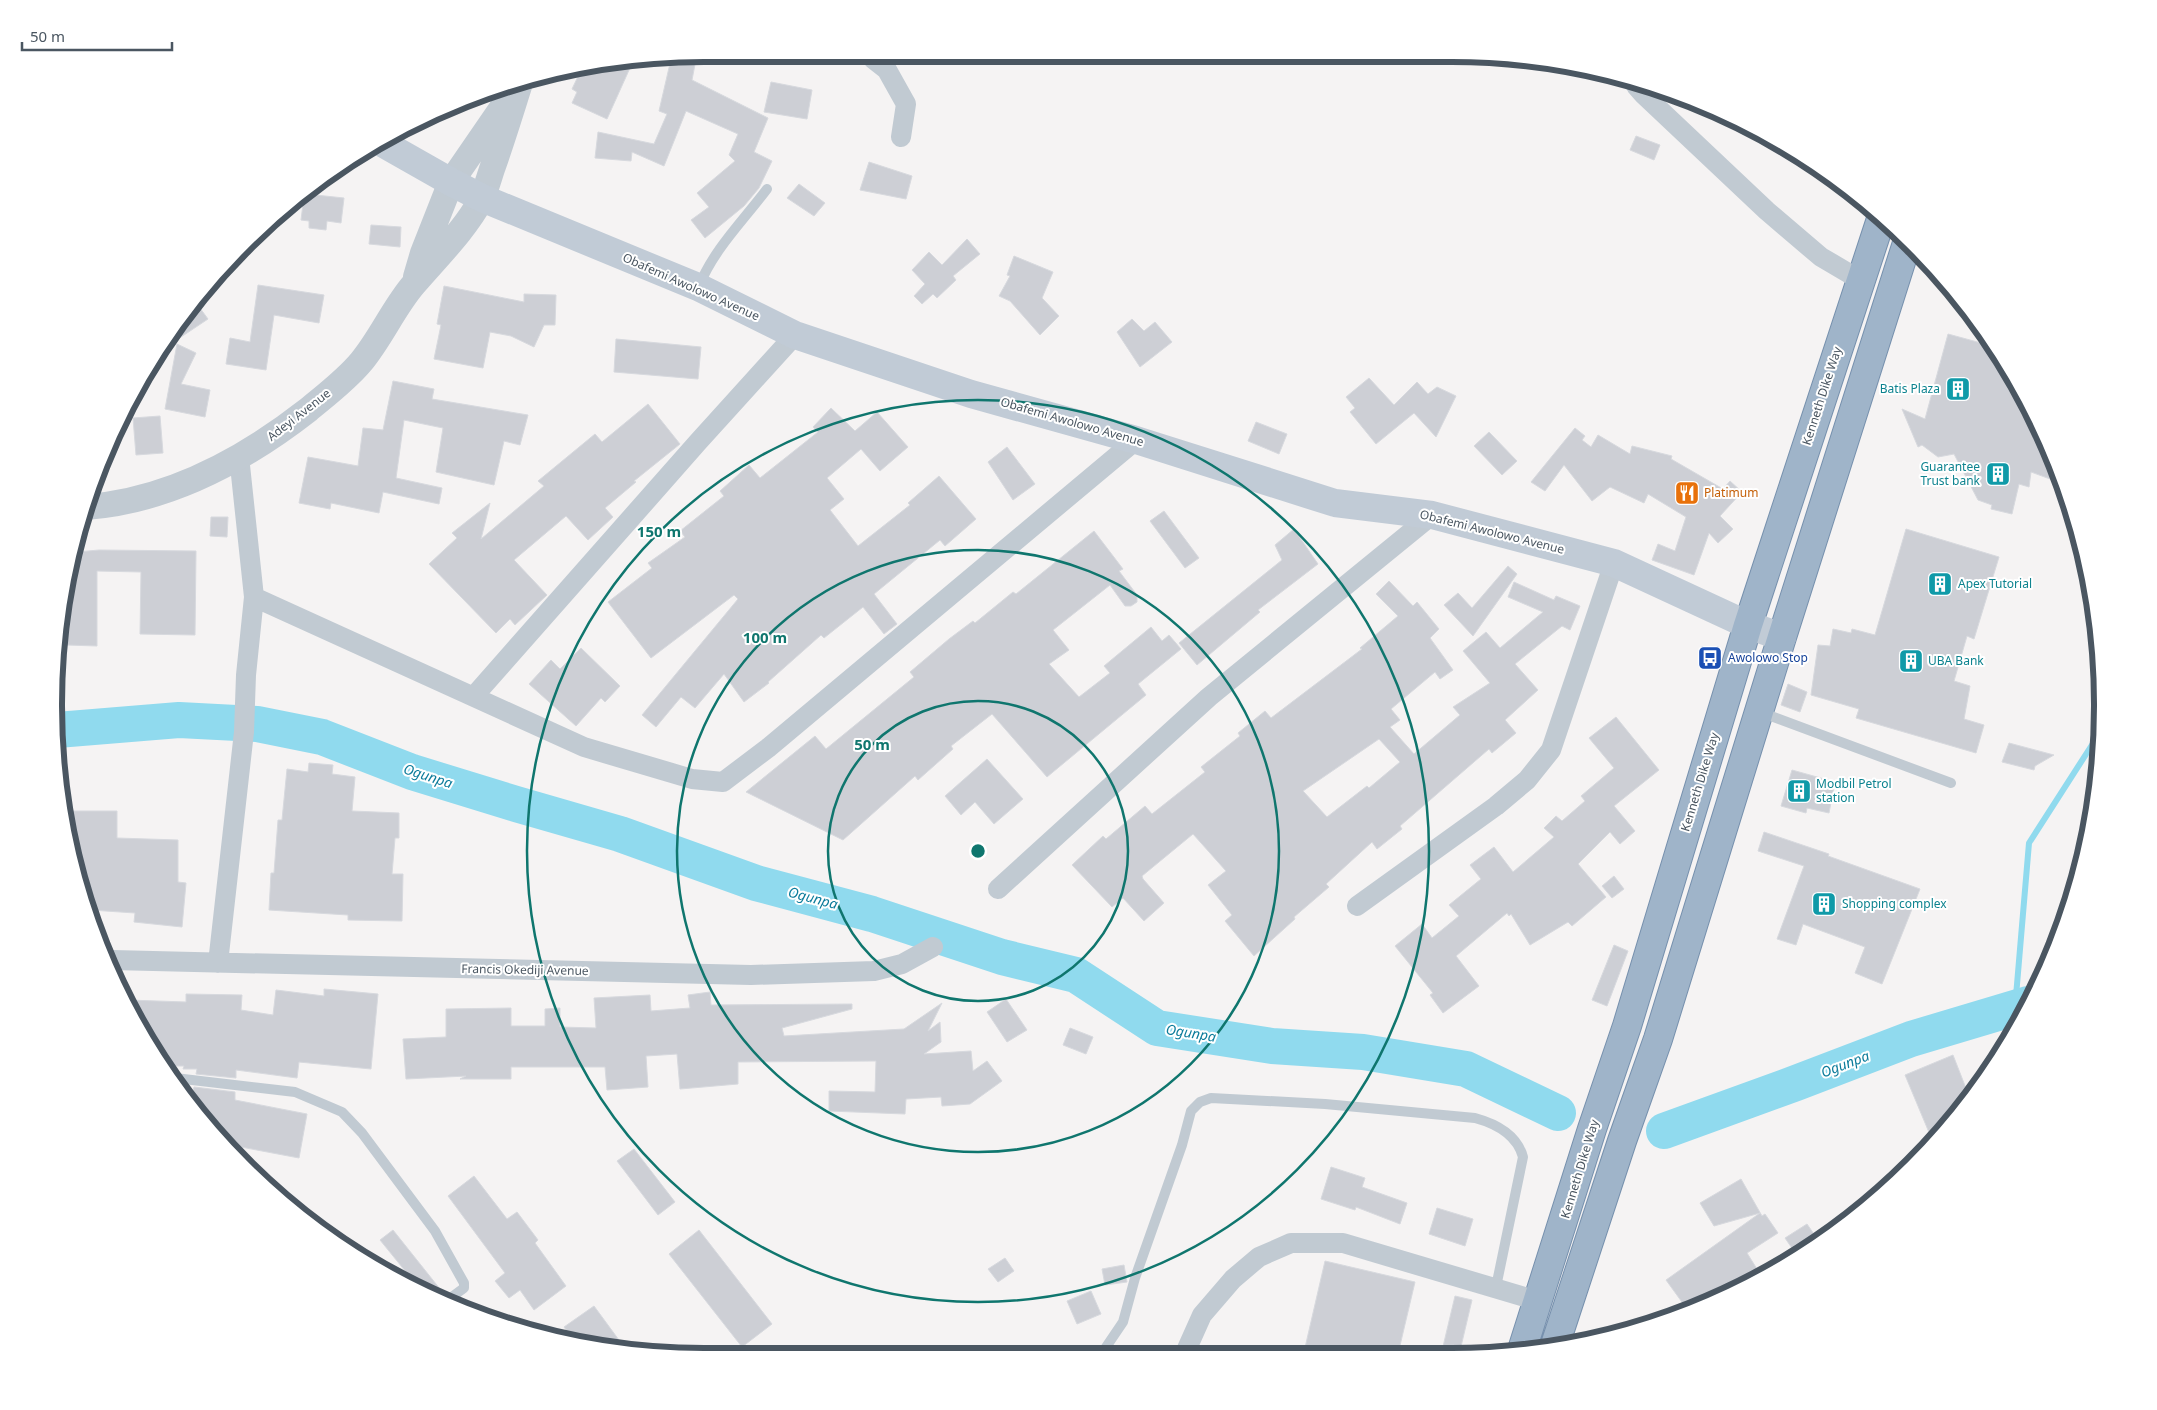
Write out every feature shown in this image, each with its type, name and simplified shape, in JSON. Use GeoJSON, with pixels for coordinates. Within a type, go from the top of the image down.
{"type":"FeatureCollection","features":[{"type":"Feature","properties":{"kind":"highway","name":"Kenneth Dike Way"},"geometry":{"type":"LineString","coordinates":[[1524,1343],[1592,1129],[1627,1026],[1748,625],[1879,225]]}},
{"type":"Feature","properties":{"kind":"highway"},"geometry":{"type":"LineString","coordinates":[[1557,1338],[1622,1141],[1658,1039],[1782,637],[1905,250]]}},
{"type":"Feature","properties":{"kind":"main road","name":"Obafemi Awolowo Avenue"},"geometry":{"type":"LineString","coordinates":[[389,147],[482,198],[698,287],[795,335],[971,394],[1136,440],[1335,502],[1432,515],[1614,563],[1748,625],[1782,637]]}},
{"type":"Feature","properties":{"kind":"street"},"geometry":{"type":"LineString","coordinates":[[877,62],[887,70],[906,104],[901,137]]}},
{"type":"Feature","properties":{"kind":"street","name":"Adeyi Avenue"},"geometry":{"type":"LineString","coordinates":[[94,506],[116,505],[156,493],[200,476],[239,456],[274,436],[327,394],[361,362],[413,285],[458,233],[482,198],[502,142],[517,91]]}},
{"type":"Feature","properties":{"kind":"street"},"geometry":{"type":"LineString","coordinates":[[1640,91],[1767,212],[1821,257],[1860,280]]}},
{"type":"Feature","properties":{"kind":"street","name":"Adeyi Avenue"},"geometry":{"type":"LineString","coordinates":[[413,285],[423,253],[451,182],[513,92]]}},
{"type":"Feature","properties":{"kind":"street"},"geometry":{"type":"LineString","coordinates":[[474,696],[795,335]]}},
{"type":"Feature","properties":{"kind":"street"},"geometry":{"type":"LineString","coordinates":[[254,597],[474,696],[584,748],[692,778],[723,782],[768,748],[1136,440]]}},
{"type":"Feature","properties":{"kind":"street"},"geometry":{"type":"LineString","coordinates":[[218,963],[244,732],[246,675],[254,597],[239,456]]}},
{"type":"Feature","properties":{"kind":"street"},"geometry":{"type":"LineString","coordinates":[[998,889],[1209,697],[1432,515]]}},
{"type":"Feature","properties":{"kind":"street"},"geometry":{"type":"LineString","coordinates":[[1357,906],[1496,806],[1526,780],[1551,750],[1614,563]]}},
{"type":"Feature","properties":{"kind":"street","name":"Francis Okediji Avenue"},"geometry":{"type":"LineString","coordinates":[[115,960],[752,975],[874,971],[902,964],[933,947]]}},
{"type":"Feature","properties":{"kind":"street"},"geometry":{"type":"LineString","coordinates":[[1187,1348],[1202,1315],[1233,1279],[1259,1258],[1291,1243],[1343,1244],[1538,1301]]}},
{"type":"Feature","properties":{"kind":"lane"},"geometry":{"type":"LineString","coordinates":[[698,287],[706,267],[720,247],[767,189]]}},
{"type":"Feature","properties":{"kind":"lane"},"geometry":{"type":"LineString","coordinates":[[1759,712],[1951,783]]}},
{"type":"Feature","properties":{"kind":"lane"},"geometry":{"type":"LineString","coordinates":[[183,1079],[295,1092],[342,1112],[362,1133],[435,1231],[464,1283],[464,1288],[453,1296]]}},
{"type":"Feature","properties":{"kind":"lane"},"geometry":{"type":"LineString","coordinates":[[1105,1348],[1122,1322],[1135,1278],[1182,1145],[1191,1111],[1200,1102],[1211,1098],[1325,1104],[1475,1118],[1492,1124],[1508,1133],[1519,1145],[1523,1157],[1496,1288]]}},
{"type":"Feature","properties":{"kind":"building"},"geometry":{"type":"Polygon","coordinates":[[[695,62],[692,80],[768,118],[754,152],[772,161],[759,188],[744,206],[705,238],[691,220],[709,207],[697,193],[735,161],[729,155],[738,134],[686,111],[664,166],[632,152],[631,161],[595,158],[598,132],[654,144],[667,114],[659,111],[670,64],[695,62]]]}},
{"type":"Feature","properties":{"kind":"building"},"geometry":{"type":"Polygon","coordinates":[[[630,67],[607,119],[572,103],[577,92],[572,89],[579,75],[630,67]]]}},
{"type":"Feature","properties":{"kind":"building"},"geometry":{"type":"Polygon","coordinates":[[[771,82],[812,90],[807,119],[764,112],[771,82]]]}},
{"type":"Feature","properties":{"kind":"building"},"geometry":{"type":"Polygon","coordinates":[[[1636,136],[1660,145],[1654,160],[1630,150],[1636,136]]]}},
{"type":"Feature","properties":{"kind":"building"},"geometry":{"type":"Polygon","coordinates":[[[869,162],[912,176],[906,199],[860,190],[869,162]]]}},
{"type":"Feature","properties":{"kind":"building"},"geometry":{"type":"Polygon","coordinates":[[[799,184],[825,203],[814,216],[787,198],[799,184]]]}},
{"type":"Feature","properties":{"kind":"building"},"geometry":{"type":"Polygon","coordinates":[[[314,195],[344,198],[341,223],[327,221],[326,230],[309,228],[309,221],[301,220],[303,204],[314,195]]]}},
{"type":"Feature","properties":{"kind":"building"},"geometry":{"type":"Polygon","coordinates":[[[371,225],[401,227],[400,247],[369,244],[371,225]]]}},
{"type":"Feature","properties":{"kind":"building"},"geometry":{"type":"Polygon","coordinates":[[[967,239],[980,254],[953,276],[956,280],[937,298],[933,294],[922,304],[914,296],[925,284],[912,270],[929,252],[942,265],[967,239]]]}},
{"type":"Feature","properties":{"kind":"building"},"geometry":{"type":"Polygon","coordinates":[[[1014,256],[1053,272],[1042,298],[1059,316],[1040,335],[1010,301],[999,296],[1010,276],[1007,275],[1014,256]]]}},
{"type":"Feature","properties":{"kind":"building"},"geometry":{"type":"Polygon","coordinates":[[[258,285],[324,295],[319,323],[274,315],[266,370],[226,364],[230,338],[250,342],[258,285]]]}},
{"type":"Feature","properties":{"kind":"building"},"geometry":{"type":"Polygon","coordinates":[[[444,286],[524,302],[524,294],[556,295],[555,325],[544,325],[534,347],[511,336],[490,332],[483,368],[434,359],[441,325],[437,324],[444,286]]]}},
{"type":"Feature","properties":{"kind":"building"},"geometry":{"type":"Polygon","coordinates":[[[200,308],[208,319],[178,339],[195,314],[200,308]]]}},
{"type":"Feature","properties":{"kind":"building"},"geometry":{"type":"Polygon","coordinates":[[[1132,319],[1144,331],[1155,322],[1172,342],[1140,367],[1117,332],[1132,319]]]}},
{"type":"Feature","properties":{"kind":"building"},"geometry":{"type":"Polygon","coordinates":[[[1948,334],[1983,343],[2028,421],[2054,480],[2031,472],[2029,487],[2019,484],[2012,514],[1991,509],[1992,505],[1978,500],[1954,454],[1938,457],[1922,445],[1918,447],[1902,409],[1925,419],[1948,334]]]}},
{"type":"Feature","properties":{"kind":"building"},"geometry":{"type":"Polygon","coordinates":[[[616,339],[701,347],[698,379],[614,372],[616,339]]]}},
{"type":"Feature","properties":{"kind":"building"},"geometry":{"type":"Polygon","coordinates":[[[177,344],[196,353],[181,384],[210,390],[205,417],[165,409],[177,344]]]}},
{"type":"Feature","properties":{"kind":"building"},"geometry":{"type":"Polygon","coordinates":[[[1369,378],[1394,405],[1417,382],[1428,394],[1437,387],[1456,396],[1436,437],[1414,413],[1376,444],[1350,412],[1355,408],[1346,397],[1369,378]]]}},
{"type":"Feature","properties":{"kind":"building"},"geometry":{"type":"Polygon","coordinates":[[[393,381],[434,389],[432,399],[528,415],[520,445],[504,441],[494,485],[436,472],[443,428],[404,420],[396,478],[442,488],[439,504],[383,492],[379,513],[331,503],[330,509],[299,503],[308,457],[358,466],[363,428],[383,430],[393,381]]]}},
{"type":"Feature","properties":{"kind":"building"},"geometry":{"type":"Polygon","coordinates":[[[648,404],[680,444],[634,481],[636,482],[605,508],[613,517],[588,540],[566,516],[514,560],[547,595],[515,625],[510,619],[496,633],[429,564],[457,538],[452,533],[490,503],[481,539],[544,486],[538,481],[595,434],[602,442],[648,404]]]}},
{"type":"Feature","properties":{"kind":"building"},"geometry":{"type":"Polygon","coordinates":[[[831,408],[855,431],[877,412],[908,447],[880,471],[861,449],[827,478],[844,499],[830,510],[858,546],[910,505],[908,503],[939,476],[976,519],[945,546],[940,540],[874,594],[897,624],[884,634],[863,607],[824,638],[821,635],[769,683],[744,702],[724,674],[695,708],[681,697],[656,727],[642,715],[738,599],[734,595],[651,658],[608,602],[652,568],[648,563],[685,537],[680,531],[724,496],[720,491],[749,465],[760,478],[818,432],[813,427],[831,408]]]}},
{"type":"Feature","properties":{"kind":"building"},"geometry":{"type":"Polygon","coordinates":[[[160,416],[163,453],[136,455],[133,418],[160,416]]]}},
{"type":"Feature","properties":{"kind":"building"},"geometry":{"type":"Polygon","coordinates":[[[1256,422],[1287,434],[1279,454],[1248,441],[1256,422]]]}},
{"type":"Feature","properties":{"kind":"building"},"geometry":{"type":"Polygon","coordinates":[[[1575,428],[1585,436],[1582,440],[1591,447],[1598,435],[1630,454],[1632,446],[1672,456],[1671,459],[1723,489],[1730,481],[1742,492],[1720,516],[1733,529],[1718,543],[1709,533],[1694,575],[1652,560],[1658,544],[1675,551],[1686,517],[1648,494],[1644,503],[1610,487],[1592,501],[1564,465],[1545,491],[1531,482],[1575,428]]]}},
{"type":"Feature","properties":{"kind":"building"},"geometry":{"type":"Polygon","coordinates":[[[1489,432],[1517,461],[1502,475],[1474,446],[1489,432]]]}},
{"type":"Feature","properties":{"kind":"building"},"geometry":{"type":"Polygon","coordinates":[[[1007,447],[1035,484],[1013,500],[988,462],[1007,447]]]}},
{"type":"Feature","properties":{"kind":"building"},"geometry":{"type":"Polygon","coordinates":[[[1164,511],[1199,558],[1185,568],[1150,521],[1164,511]]]}},
{"type":"Feature","properties":{"kind":"building"},"geometry":{"type":"Polygon","coordinates":[[[211,517],[228,517],[227,537],[210,536],[211,517]]]}},
{"type":"Feature","properties":{"kind":"building"},"geometry":{"type":"Polygon","coordinates":[[[1294,529],[1318,564],[1258,610],[1260,612],[1197,665],[1179,643],[1282,560],[1275,545],[1294,529]]]}},
{"type":"Feature","properties":{"kind":"building"},"geometry":{"type":"Polygon","coordinates":[[[1906,529],[1999,557],[1974,639],[1967,636],[1954,681],[1970,686],[1964,719],[1984,725],[1976,753],[1856,718],[1859,709],[1811,695],[1818,645],[1830,646],[1833,629],[1851,633],[1852,629],[1875,635],[1906,529]]]}},
{"type":"Feature","properties":{"kind":"building"},"geometry":{"type":"Polygon","coordinates":[[[1094,531],[1123,569],[1119,571],[1137,595],[1137,602],[1131,606],[1125,606],[1110,585],[1053,630],[1069,650],[1049,664],[1079,697],[1110,673],[1104,666],[1151,627],[1162,641],[1169,635],[1181,649],[1138,684],[1146,695],[1047,777],[992,714],[951,746],[953,749],[918,780],[915,776],[843,840],[746,792],[815,736],[826,749],[914,677],[910,672],[949,639],[973,621],[975,623],[1013,592],[1016,594],[1094,531]]]}},
{"type":"Feature","properties":{"kind":"building"},"geometry":{"type":"Polygon","coordinates":[[[99,550],[196,551],[195,635],[140,634],[141,572],[97,571],[97,646],[67,645],[68,621],[81,552],[99,550]]]}},
{"type":"Feature","properties":{"kind":"building"},"geometry":{"type":"Polygon","coordinates":[[[1508,566],[1517,574],[1473,636],[1444,605],[1458,593],[1472,608],[1508,566]]]}},
{"type":"Feature","properties":{"kind":"building"},"geometry":{"type":"Polygon","coordinates":[[[1389,581],[1413,606],[1417,602],[1439,629],[1430,638],[1453,670],[1440,679],[1435,672],[1391,709],[1400,720],[1390,727],[1414,754],[1460,715],[1453,707],[1490,683],[1463,651],[1486,632],[1500,648],[1543,612],[1508,597],[1514,582],[1554,600],[1556,596],[1580,606],[1570,630],[1562,626],[1515,664],[1538,690],[1505,720],[1516,733],[1492,753],[1489,749],[1400,826],[1402,829],[1377,849],[1372,842],[1326,884],[1329,887],[1294,917],[1295,919],[1254,956],[1225,921],[1232,915],[1208,885],[1226,871],[1193,834],[1142,876],[1164,903],[1144,921],[1123,898],[1112,907],[1072,865],[1103,836],[1106,839],[1145,806],[1152,814],[1205,772],[1201,767],[1240,736],[1238,733],[1265,711],[1271,718],[1362,649],[1360,648],[1398,616],[1376,594],[1389,581]],[[1379,739],[1303,791],[1327,817],[1367,786],[1369,788],[1400,762],[1379,739]]]}},
{"type":"Feature","properties":{"kind":"building"},"geometry":{"type":"Polygon","coordinates":[[[581,648],[620,686],[605,702],[601,698],[576,726],[529,684],[551,660],[560,669],[581,648]]]}},
{"type":"Feature","properties":{"kind":"building"},"geometry":{"type":"Polygon","coordinates":[[[1788,684],[1807,692],[1800,712],[1781,705],[1788,684]]]}},
{"type":"Feature","properties":{"kind":"building"},"geometry":{"type":"Polygon","coordinates":[[[1616,717],[1659,770],[1614,806],[1635,831],[1620,844],[1610,832],[1578,864],[1606,897],[1572,926],[1568,922],[1530,945],[1511,914],[1509,916],[1507,913],[1456,956],[1479,986],[1443,1013],[1430,995],[1433,993],[1395,946],[1422,924],[1432,938],[1459,916],[1449,905],[1481,879],[1470,865],[1494,847],[1513,872],[1554,837],[1544,828],[1556,816],[1562,821],[1585,801],[1581,796],[1614,768],[1589,738],[1616,717]]]}},
{"type":"Feature","properties":{"kind":"building"},"geometry":{"type":"Polygon","coordinates":[[[2009,743],[2054,755],[2035,766],[2034,770],[2002,762],[2009,743]]]}},
{"type":"Feature","properties":{"kind":"building"},"geometry":{"type":"Polygon","coordinates":[[[987,759],[1023,799],[994,824],[975,802],[961,815],[945,796],[987,759]]]}},
{"type":"Feature","properties":{"kind":"building"},"geometry":{"type":"Polygon","coordinates":[[[309,763],[333,765],[332,774],[355,777],[352,811],[399,813],[399,838],[395,838],[392,874],[403,874],[402,921],[348,920],[348,915],[269,910],[271,873],[274,873],[278,820],[282,820],[287,769],[308,772],[309,763]]]}},
{"type":"Feature","properties":{"kind":"building"},"geometry":{"type":"Polygon","coordinates":[[[1792,770],[1835,782],[1829,813],[1807,808],[1806,813],[1781,806],[1792,770]]]}},
{"type":"Feature","properties":{"kind":"building"},"geometry":{"type":"Polygon","coordinates":[[[117,811],[117,838],[178,840],[178,882],[186,883],[182,927],[134,922],[135,913],[96,910],[84,871],[72,812],[117,811]]]}},
{"type":"Feature","properties":{"kind":"building"},"geometry":{"type":"Polygon","coordinates":[[[1764,832],[1829,854],[1828,856],[1920,889],[1882,984],[1855,973],[1865,947],[1803,924],[1796,945],[1777,939],[1804,866],[1758,851],[1764,832]]]}},
{"type":"Feature","properties":{"kind":"building"},"geometry":{"type":"Polygon","coordinates":[[[1614,876],[1624,889],[1612,898],[1602,886],[1614,876]]]}},
{"type":"Feature","properties":{"kind":"building"},"geometry":{"type":"Polygon","coordinates":[[[1614,945],[1628,951],[1607,1006],[1592,1000],[1614,945]]]}},
{"type":"Feature","properties":{"kind":"building"},"geometry":{"type":"Polygon","coordinates":[[[324,989],[378,994],[371,1069],[299,1062],[297,1078],[236,1070],[236,1078],[196,1074],[197,1069],[183,1069],[184,1066],[174,1066],[135,1000],[186,1002],[186,994],[242,995],[241,1010],[273,1015],[276,990],[324,996],[324,989]]]}},
{"type":"Feature","properties":{"kind":"building"},"geometry":{"type":"Polygon","coordinates":[[[710,992],[711,1005],[852,1004],[852,1009],[782,1028],[784,1036],[904,1029],[942,1003],[928,1031],[940,1022],[941,1042],[924,1054],[971,1051],[973,1071],[987,1061],[1002,1081],[970,1104],[942,1106],[941,1097],[906,1099],[905,1114],[829,1111],[829,1091],[875,1092],[876,1061],[738,1062],[738,1084],[680,1089],[677,1054],[646,1056],[648,1087],[607,1090],[605,1067],[511,1067],[511,1079],[460,1079],[466,1076],[406,1079],[403,1039],[446,1037],[446,1009],[511,1008],[511,1026],[545,1026],[545,1009],[560,1008],[560,1027],[596,1028],[594,998],[650,995],[651,1011],[690,1008],[688,995],[710,992]]]}},
{"type":"Feature","properties":{"kind":"building"},"geometry":{"type":"Polygon","coordinates":[[[1006,999],[1027,1030],[1007,1042],[987,1012],[1006,999]]]}},
{"type":"Feature","properties":{"kind":"building"},"geometry":{"type":"Polygon","coordinates":[[[1070,1028],[1093,1037],[1086,1054],[1063,1045],[1070,1028]]]}},
{"type":"Feature","properties":{"kind":"building"},"geometry":{"type":"Polygon","coordinates":[[[1953,1055],[1967,1090],[1930,1134],[1905,1075],[1953,1055]]]}},
{"type":"Feature","properties":{"kind":"building"},"geometry":{"type":"Polygon","coordinates":[[[194,1087],[235,1092],[235,1100],[307,1114],[299,1158],[239,1147],[193,1093],[194,1087]]]}},
{"type":"Feature","properties":{"kind":"building"},"geometry":{"type":"Polygon","coordinates":[[[634,1149],[675,1202],[658,1215],[617,1161],[634,1149]]]}},
{"type":"Feature","properties":{"kind":"building"},"geometry":{"type":"Polygon","coordinates":[[[1331,1167],[1365,1178],[1362,1187],[1407,1203],[1400,1224],[1356,1207],[1355,1210],[1321,1199],[1331,1167]]]}},
{"type":"Feature","properties":{"kind":"building"},"geometry":{"type":"Polygon","coordinates":[[[474,1176],[507,1219],[517,1212],[538,1240],[535,1243],[566,1286],[534,1310],[520,1290],[509,1298],[495,1281],[505,1273],[448,1196],[474,1176]]]}},
{"type":"Feature","properties":{"kind":"building"},"geometry":{"type":"Polygon","coordinates":[[[1741,1179],[1762,1216],[1765,1214],[1778,1233],[1747,1253],[1757,1269],[1736,1281],[1684,1304],[1666,1280],[1760,1213],[1714,1226],[1700,1203],[1741,1179]]]}},
{"type":"Feature","properties":{"kind":"building"},"geometry":{"type":"Polygon","coordinates":[[[1437,1208],[1473,1219],[1465,1246],[1429,1234],[1437,1208]]]}},
{"type":"Feature","properties":{"kind":"building"},"geometry":{"type":"Polygon","coordinates":[[[1807,1224],[1815,1235],[1793,1249],[1785,1238],[1807,1224]]]}},
{"type":"Feature","properties":{"kind":"building"},"geometry":{"type":"Polygon","coordinates":[[[393,1230],[441,1291],[407,1274],[380,1240],[393,1230]]]}},
{"type":"Feature","properties":{"kind":"building"},"geometry":{"type":"Polygon","coordinates":[[[699,1230],[772,1324],[742,1347],[669,1254],[699,1230]]]}},
{"type":"Feature","properties":{"kind":"building"},"geometry":{"type":"Polygon","coordinates":[[[1005,1258],[1014,1271],[998,1282],[988,1269],[1005,1258]]]}},
{"type":"Feature","properties":{"kind":"building"},"geometry":{"type":"Polygon","coordinates":[[[1325,1261],[1415,1282],[1399,1348],[1305,1348],[1325,1261]]]}},
{"type":"Feature","properties":{"kind":"building"},"geometry":{"type":"Polygon","coordinates":[[[1124,1265],[1127,1282],[1105,1285],[1102,1269],[1124,1265]]]}},
{"type":"Feature","properties":{"kind":"building"},"geometry":{"type":"Polygon","coordinates":[[[1091,1291],[1101,1314],[1077,1324],[1067,1301],[1091,1291]]]}},
{"type":"Feature","properties":{"kind":"building"},"geometry":{"type":"Polygon","coordinates":[[[1455,1296],[1472,1300],[1461,1348],[1443,1348],[1455,1296]]]}},
{"type":"Feature","properties":{"kind":"building"},"geometry":{"type":"Polygon","coordinates":[[[594,1306],[620,1342],[568,1332],[564,1327],[594,1306]]]}},
{"type":"Feature","properties":{"kind":"waterway","name":"Ogunpa"},"geometry":{"type":"LineString","coordinates":[[63,729],[179,720],[257,724],[322,737],[412,772],[620,834],[756,883],[872,914],[1002,957],[1076,975],[1157,1028],[1272,1046],[1363,1052],[1466,1069],[1558,1113]]}},
{"type":"Feature","properties":{"kind":"waterway"},"geometry":{"type":"LineString","coordinates":[[2015,1008],[2029,843],[2093,743]]}},
{"type":"Feature","properties":{"kind":"waterway","name":"Ogunpa"},"geometry":{"type":"LineString","coordinates":[[1664,1131],[1911,1039],[2018,1007]]}},
{"type":"Feature","properties":{"kind":"place","name":"Batis Plaza"},"geometry":{"type":"Point","coordinates":[1958,389]}},
{"type":"Feature","properties":{"kind":"place","name":"Guarantee Trust bank"},"geometry":{"type":"Point","coordinates":[1998,474]}},
{"type":"Feature","properties":{"kind":"place","name":"Platimum"},"geometry":{"type":"Point","coordinates":[1687,493]}},
{"type":"Feature","properties":{"kind":"place","name":"Apex Tutorial"},"geometry":{"type":"Point","coordinates":[1940,584]}},
{"type":"Feature","properties":{"kind":"place","name":"Awolowo Stop"},"geometry":{"type":"Point","coordinates":[1710,658]}},
{"type":"Feature","properties":{"kind":"place","name":"UBA Bank"},"geometry":{"type":"Point","coordinates":[1911,661]}},
{"type":"Feature","properties":{"kind":"place","name":"Modbil Petrol station"},"geometry":{"type":"Point","coordinates":[1799,791]}},
{"type":"Feature","properties":{"kind":"place","name":"Shopping complex"},"geometry":{"type":"Point","coordinates":[1824,904]}}]}
